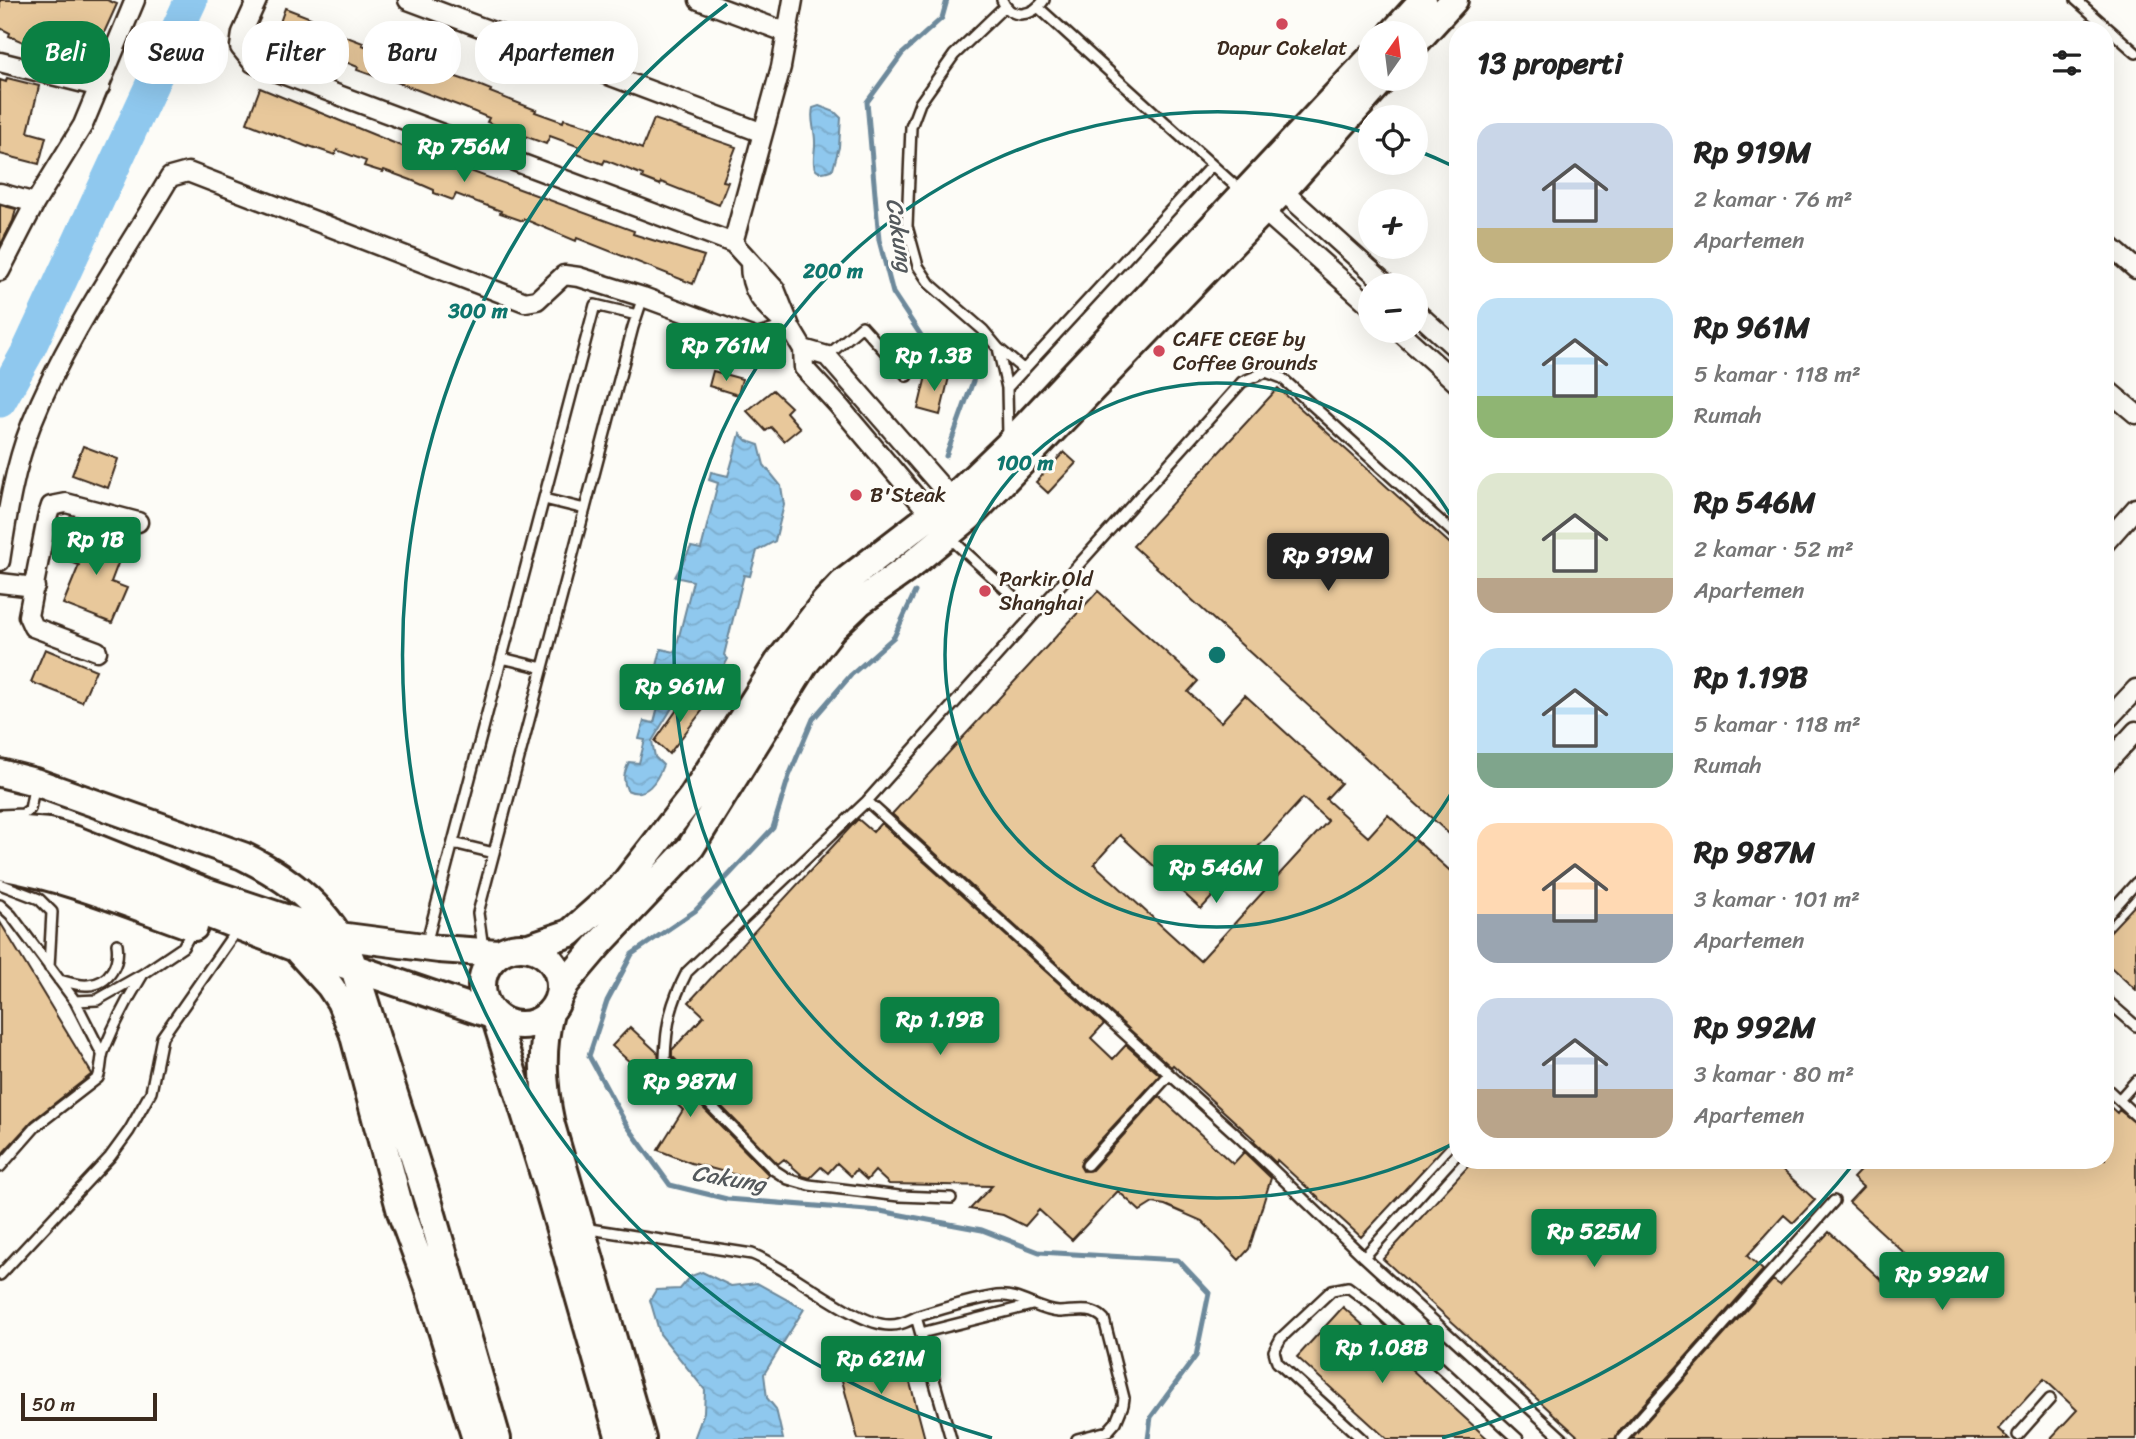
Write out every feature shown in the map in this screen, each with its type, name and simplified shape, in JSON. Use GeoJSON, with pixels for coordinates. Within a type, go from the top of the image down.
{"type":"FeatureCollection","features":[{"type":"Feature","properties":{"kind":"main road"},"geometry":{"type":"LineString","coordinates":[[1404,21],[1423,0]]}},
{"type":"Feature","properties":{"kind":"main road"},"geometry":{"type":"LineString","coordinates":[[1428,29],[1454,0]]}},
{"type":"Feature","properties":{"kind":"main road"},"geometry":{"type":"LineString","coordinates":[[1273,182],[1358,74]]}},
{"type":"Feature","properties":{"kind":"main road"},"geometry":{"type":"LineString","coordinates":[[0,866],[37,873],[96,890],[200,910],[340,936],[439,949],[491,953],[508,948],[529,947],[570,933],[621,888],[692,797],[778,663],[825,602],[844,583],[939,525],[961,508],[1273,182],[1370,91]]}},
{"type":"Feature","properties":{"kind":"main road"},"geometry":{"type":"LineString","coordinates":[[961,508],[1008,445],[1110,334],[1254,202]]}},
{"type":"Feature","properties":{"kind":"main road"},"geometry":{"type":"LineString","coordinates":[[0,849],[48,856],[506,1022],[525,1025],[534,1023],[555,1004],[566,983],[591,954],[691,847],[804,665],[832,629],[860,602],[905,570],[939,525]]}},
{"type":"Feature","properties":{"kind":"main road"},"geometry":{"type":"LineString","coordinates":[[0,773],[15,775],[243,856],[273,871],[306,896],[340,936],[354,968],[430,1210],[497,1439]]}},
{"type":"Feature","properties":{"kind":"main road"},"geometry":{"type":"LineString","coordinates":[[0,828],[49,832],[76,840],[200,910],[233,935],[261,935]]}},
{"type":"Feature","properties":{"kind":"main road"},"geometry":{"type":"LineString","coordinates":[[293,947],[320,973],[346,1014],[353,1032],[402,1218],[428,1285],[476,1439]]}},
{"type":"Feature","properties":{"kind":"main road"},"geometry":{"type":"LineString","coordinates":[[529,947],[540,950],[555,965],[561,985],[545,1032],[543,1054],[547,1107],[569,1226],[620,1439]]}},
{"type":"Feature","properties":{"kind":"main road"},"geometry":{"type":"LineString","coordinates":[[491,953],[483,972],[482,996],[495,1016],[639,1423],[642,1439]]}},
{"type":"Feature","properties":{"kind":"main road"},"geometry":{"type":"LineString","coordinates":[[402,1218],[430,1210]]}},
{"type":"Feature","properties":{"kind":"street"},"geometry":{"type":"LineString","coordinates":[[0,271],[35,203],[83,125],[135,0]]}},
{"type":"Feature","properties":{"kind":"street"},"geometry":{"type":"LineString","coordinates":[[257,0],[242,33],[240,47],[253,63],[733,243],[775,289],[791,329],[803,349],[804,368],[939,525]]}},
{"type":"Feature","properties":{"kind":"street"},"geometry":{"type":"LineString","coordinates":[[408,0],[763,133]]}},
{"type":"Feature","properties":{"kind":"street"},"geometry":{"type":"LineString","coordinates":[[699,0],[788,33]]}},
{"type":"Feature","properties":{"kind":"street"},"geometry":{"type":"LineString","coordinates":[[733,243],[782,67],[793,0]]}},
{"type":"Feature","properties":{"kind":"street"},"geometry":{"type":"LineString","coordinates":[[0,62],[100,87]]}},
{"type":"Feature","properties":{"kind":"street"},"geometry":{"type":"LineString","coordinates":[[0,561],[9,498],[30,427],[75,335],[170,177],[188,172],[525,302],[537,300],[564,275],[643,297],[757,339],[791,329]]}},
{"type":"Feature","properties":{"kind":"street"},"geometry":{"type":"LineString","coordinates":[[1273,182],[1374,273]]}},
{"type":"Feature","properties":{"kind":"street"},"geometry":{"type":"LineString","coordinates":[[0,193],[35,203]]}},
{"type":"Feature","properties":{"kind":"street"},"geometry":{"type":"LineString","coordinates":[[1254,202],[1358,294]]}},
{"type":"Feature","properties":{"kind":"street"},"geometry":{"type":"LineString","coordinates":[[2114,250],[2136,269]]}},
{"type":"Feature","properties":{"kind":"street"},"geometry":{"type":"LineString","coordinates":[[1428,323],[1449,343]]}},
{"type":"Feature","properties":{"kind":"street"},"geometry":{"type":"LineString","coordinates":[[1412,343],[1449,376]]}},
{"type":"Feature","properties":{"kind":"street"},"geometry":{"type":"LineString","coordinates":[[803,349],[827,356],[961,508]]}},
{"type":"Feature","properties":{"kind":"street"},"geometry":{"type":"LineString","coordinates":[[2114,396],[2136,414]]}},
{"type":"Feature","properties":{"kind":"street"},"geometry":{"type":"LineString","coordinates":[[97,651],[33,626],[29,616],[47,518],[51,506],[66,503],[138,522]]}},
{"type":"Feature","properties":{"kind":"street"},"geometry":{"type":"LineString","coordinates":[[2114,528],[2136,509]]}},
{"type":"Feature","properties":{"kind":"street"},"geometry":{"type":"LineString","coordinates":[[0,583],[35,587]]}},
{"type":"Feature","properties":{"kind":"street"},"geometry":{"type":"LineString","coordinates":[[2114,712],[2136,689]]}},
{"type":"Feature","properties":{"kind":"street"},"geometry":{"type":"LineString","coordinates":[[2114,755],[2136,730]]}},
{"type":"Feature","properties":{"kind":"lane"},"geometry":{"type":"LineString","coordinates":[[2076,0],[2100,21]]}},
{"type":"Feature","properties":{"kind":"lane"},"geometry":{"type":"LineString","coordinates":[[1024,370],[930,284],[918,266],[907,226],[911,127],[920,103],[954,55],[1004,3],[1013,13],[1024,15],[1041,4],[1254,202]]}},
{"type":"Feature","properties":{"kind":"lane"},"geometry":{"type":"LineString","coordinates":[[2114,34],[2136,53]]}},
{"type":"Feature","properties":{"kind":"lane"},"geometry":{"type":"LineString","coordinates":[[1007,388],[1212,165]]}},
{"type":"Feature","properties":{"kind":"lane"},"geometry":{"type":"LineString","coordinates":[[491,953],[478,914],[643,297]]}},
{"type":"Feature","properties":{"kind":"lane"},"geometry":{"type":"LineString","coordinates":[[429,933],[595,305],[637,315]]}},
{"type":"Feature","properties":{"kind":"lane"},"geometry":{"type":"LineString","coordinates":[[827,356],[862,326],[907,376]]}},
{"type":"Feature","properties":{"kind":"lane"},"geometry":{"type":"LineString","coordinates":[[999,348],[1007,388],[1008,445]]}},
{"type":"Feature","properties":{"kind":"lane"},"geometry":{"type":"LineString","coordinates":[[951,1198],[899,1196],[829,1188],[788,1179],[774,1170],[665,1059],[668,1017],[687,972],[867,801],[1242,382],[1266,372],[1282,378],[1449,529]]}},
{"type":"Feature","properties":{"kind":"lane"},"geometry":{"type":"LineString","coordinates":[[544,499],[585,509]]}},
{"type":"Feature","properties":{"kind":"lane"},"geometry":{"type":"LineString","coordinates":[[939,525],[1013,596]]}},
{"type":"Feature","properties":{"kind":"lane"},"geometry":{"type":"LineString","coordinates":[[502,658],[543,668]]}},
{"type":"Feature","properties":{"kind":"lane"},"geometry":{"type":"LineString","coordinates":[[0,815],[23,814],[30,809],[35,782]]}},
{"type":"Feature","properties":{"kind":"lane"},"geometry":{"type":"LineString","coordinates":[[867,801],[1170,1075],[1563,1439]]}},
{"type":"Feature","properties":{"kind":"lane"},"geometry":{"type":"LineString","coordinates":[[453,843],[494,853]]}},
{"type":"Feature","properties":{"kind":"lane"},"geometry":{"type":"LineString","coordinates":[[2114,908],[2136,883]]}},
{"type":"Feature","properties":{"kind":"lane"},"geometry":{"type":"LineString","coordinates":[[0,884],[39,899],[52,912],[49,967]]}},
{"type":"Feature","properties":{"kind":"lane"},"geometry":{"type":"LineString","coordinates":[[0,905],[11,915],[75,1001],[102,1054]]}},
{"type":"Feature","properties":{"kind":"lane"},"geometry":{"type":"LineString","coordinates":[[75,1001],[97,1000],[183,947],[200,910]]}},
{"type":"Feature","properties":{"kind":"lane"},"geometry":{"type":"LineString","coordinates":[[0,1275],[110,1157],[129,1131],[151,1092],[162,1037],[233,935]]}},
{"type":"Feature","properties":{"kind":"lane"},"geometry":{"type":"LineString","coordinates":[[59,981],[87,985],[102,982],[114,970],[119,957],[117,944]]}},
{"type":"Feature","properties":{"kind":"lane"},"geometry":{"type":"LineString","coordinates":[[0,1167],[36,1126],[98,1078],[102,1070],[102,1054],[127,1000],[143,974]]}},
{"type":"Feature","properties":{"kind":"lane"},"geometry":{"type":"LineString","coordinates":[[2114,1007],[2136,1026]]}},
{"type":"Feature","properties":{"kind":"lane"},"geometry":{"type":"LineString","coordinates":[[1087,1165],[1170,1075]]}},
{"type":"Feature","properties":{"kind":"lane"},"geometry":{"type":"LineString","coordinates":[[2119,1100],[2136,1081]]}},
{"type":"Feature","properties":{"kind":"lane"},"geometry":{"type":"LineString","coordinates":[[2114,1095],[2136,1116]]}},
{"type":"Feature","properties":{"kind":"lane"},"geometry":{"type":"LineString","coordinates":[[1364,1257],[1449,1163]]}},
{"type":"Feature","properties":{"kind":"lane"},"geometry":{"type":"LineString","coordinates":[[1622,1439],[1834,1201]]}},
{"type":"Feature","properties":{"kind":"lane"},"geometry":{"type":"LineString","coordinates":[[569,1226],[752,1254],[771,1262],[870,1321],[892,1326],[997,1296],[1056,1312],[1096,1312],[1104,1319],[1124,1398],[1123,1405],[1116,1422],[1108,1431],[1077,1439]]}},
{"type":"Feature","properties":{"kind":"lane"},"geometry":{"type":"LineString","coordinates":[[1362,1439],[1277,1362],[1274,1351],[1281,1338],[1332,1290],[1348,1287],[1372,1305],[1518,1439]]}},
{"type":"Feature","properties":{"kind":"lane"},"geometry":{"type":"LineString","coordinates":[[921,1333],[1034,1304]]}},
{"type":"Feature","properties":{"kind":"lane"},"geometry":{"type":"LineString","coordinates":[[916,1317],[951,1439]]}},
{"type":"Feature","properties":{"kind":"lane"},"geometry":{"type":"LineString","coordinates":[[2018,1435],[2050,1399]]}},
{"type":"Feature","properties":{"kind":"water"},"geometry":{"type":"Polygon","coordinates":[[[819,106],[835,112],[841,118],[839,147],[833,169],[824,172],[815,169],[814,164],[812,112],[813,108],[819,106]]]}},
{"type":"Feature","properties":{"kind":"water"},"geometry":{"type":"Polygon","coordinates":[[[740,434],[747,441],[759,445],[764,465],[781,486],[784,505],[775,541],[757,551],[750,576],[744,575],[724,655],[728,659],[712,689],[706,684],[684,688],[652,741],[655,757],[663,765],[661,771],[645,790],[627,790],[624,783],[625,773],[629,762],[639,763],[645,740],[639,739],[644,721],[654,723],[660,699],[650,696],[661,649],[675,652],[693,581],[675,577],[691,547],[701,549],[718,483],[709,480],[711,472],[728,476],[740,434]]]}},
{"type":"Feature","properties":{"kind":"water"},"geometry":{"type":"Polygon","coordinates":[[[702,1272],[731,1286],[757,1283],[804,1309],[764,1374],[767,1398],[776,1409],[783,1439],[694,1439],[704,1412],[705,1390],[660,1334],[650,1300],[656,1290],[680,1289],[691,1276],[702,1272]]]}},
{"type":"Feature","properties":{"kind":"building"},"geometry":{"type":"Polygon","coordinates":[[[0,0],[107,0],[117,4],[109,21],[21,21],[21,41],[0,28],[0,0]]]}},
{"type":"Feature","properties":{"kind":"building"},"geometry":{"type":"Polygon","coordinates":[[[285,8],[311,18],[310,21],[281,21],[285,8]]]}},
{"type":"Feature","properties":{"kind":"building"},"geometry":{"type":"Polygon","coordinates":[[[349,38],[363,43],[363,72],[357,70],[358,67],[349,63],[349,38]]]}},
{"type":"Feature","properties":{"kind":"building"},"geometry":{"type":"Polygon","coordinates":[[[7,78],[21,82],[21,84],[39,86],[28,132],[46,137],[39,164],[0,154],[0,80],[6,82],[7,78]]]}},
{"type":"Feature","properties":{"kind":"building"},"geometry":{"type":"Polygon","coordinates":[[[461,79],[536,110],[535,112],[563,122],[564,119],[588,126],[642,149],[654,119],[736,147],[723,181],[728,182],[719,205],[661,182],[660,185],[642,178],[643,175],[605,160],[603,164],[577,154],[580,147],[550,136],[546,144],[487,122],[489,118],[402,84],[461,84],[461,79]]]}},
{"type":"Feature","properties":{"kind":"building"},"geometry":{"type":"Polygon","coordinates":[[[260,88],[394,143],[634,231],[633,234],[704,256],[693,284],[577,238],[576,241],[524,219],[523,221],[500,213],[501,211],[456,194],[453,200],[434,193],[434,190],[411,180],[364,166],[366,161],[337,150],[335,155],[308,147],[247,123],[260,88]]]}},
{"type":"Feature","properties":{"kind":"building"},"geometry":{"type":"Polygon","coordinates":[[[0,205],[16,209],[0,246],[0,205]]]}},
{"type":"Feature","properties":{"kind":"building"},"geometry":{"type":"Polygon","coordinates":[[[713,371],[742,379],[738,395],[709,386],[713,371]]]}},
{"type":"Feature","properties":{"kind":"building"},"geometry":{"type":"Polygon","coordinates":[[[927,372],[949,377],[940,415],[918,409],[927,372]]]}},
{"type":"Feature","properties":{"kind":"building"},"geometry":{"type":"Polygon","coordinates":[[[1278,388],[1449,543],[1449,834],[1133,546],[1278,388]]]}},
{"type":"Feature","properties":{"kind":"building"},"geometry":{"type":"Polygon","coordinates":[[[773,390],[791,407],[786,412],[800,428],[784,441],[771,427],[766,431],[747,411],[773,390]]]}},
{"type":"Feature","properties":{"kind":"building"},"geometry":{"type":"Polygon","coordinates":[[[83,446],[118,459],[108,488],[72,475],[83,446]]]}},
{"type":"Feature","properties":{"kind":"building"},"geometry":{"type":"Polygon","coordinates":[[[1064,452],[1076,463],[1048,493],[1036,482],[1064,452]]]}},
{"type":"Feature","properties":{"kind":"building"},"geometry":{"type":"Polygon","coordinates":[[[82,529],[125,545],[111,582],[127,588],[112,623],[63,604],[79,565],[70,562],[82,529]]]}},
{"type":"Feature","properties":{"kind":"building"},"geometry":{"type":"Polygon","coordinates":[[[1098,591],[1198,681],[1188,692],[1221,722],[1245,695],[1341,783],[1326,799],[1368,837],[1388,815],[1449,870],[1449,1142],[1361,1237],[1277,1160],[1276,1163],[1255,1140],[1173,1065],[1171,1067],[892,814],[1098,591]],[[1303,798],[1201,909],[1120,835],[1094,864],[1200,961],[1328,821],[1303,798]]]}},
{"type":"Feature","properties":{"kind":"building"},"geometry":{"type":"Polygon","coordinates":[[[45,649],[96,670],[82,702],[31,682],[45,649]]]}},
{"type":"Feature","properties":{"kind":"building"},"geometry":{"type":"Polygon","coordinates":[[[688,694],[705,707],[669,754],[655,741],[688,694]]]}},
{"type":"Feature","properties":{"kind":"building"},"geometry":{"type":"Polygon","coordinates":[[[858,819],[873,832],[881,823],[1104,1024],[1091,1038],[1113,1059],[1126,1045],[1160,1075],[1082,1160],[1080,1166],[1083,1171],[1092,1170],[1159,1096],[1233,1164],[1244,1152],[1271,1178],[1249,1249],[1239,1260],[1202,1221],[1165,1205],[1153,1203],[1140,1211],[1118,1191],[1072,1240],[1039,1210],[1025,1226],[1003,1215],[970,1209],[992,1186],[889,1184],[875,1171],[867,1180],[856,1170],[851,1176],[837,1163],[828,1173],[821,1167],[810,1178],[803,1176],[784,1159],[778,1164],[672,1056],[672,1050],[704,1016],[689,1002],[858,819]]]}},
{"type":"Feature","properties":{"kind":"building"},"geometry":{"type":"Polygon","coordinates":[[[2136,904],[2136,990],[2114,970],[2114,927],[2136,904]]]}},
{"type":"Feature","properties":{"kind":"building"},"geometry":{"type":"Polygon","coordinates":[[[0,922],[92,1074],[32,1121],[0,1156],[0,922]]]}},
{"type":"Feature","properties":{"kind":"building"},"geometry":{"type":"Polygon","coordinates":[[[630,1027],[658,1053],[660,1064],[769,1175],[762,1182],[691,1163],[658,1150],[683,1110],[612,1046],[630,1027]]]}},
{"type":"Feature","properties":{"kind":"building"},"geometry":{"type":"Polygon","coordinates":[[[2114,1110],[2117,1113],[2119,1110],[2136,1123],[2136,1439],[2050,1439],[2077,1410],[2044,1379],[1998,1429],[2009,1439],[1631,1439],[1773,1280],[1780,1285],[1829,1232],[1888,1286],[1912,1260],[1849,1202],[1863,1187],[1853,1178],[1862,1169],[2114,1169],[2114,1110]]]}},
{"type":"Feature","properties":{"kind":"building"},"geometry":{"type":"Polygon","coordinates":[[[1466,1169],[1782,1169],[1815,1200],[1793,1223],[1784,1215],[1747,1256],[1763,1270],[1615,1439],[1581,1439],[1383,1259],[1466,1169]]]}},
{"type":"Feature","properties":{"kind":"building"},"geometry":{"type":"Polygon","coordinates":[[[1343,1307],[1488,1439],[1387,1439],[1297,1357],[1343,1307]]]}},
{"type":"Feature","properties":{"kind":"building"},"geometry":{"type":"Polygon","coordinates":[[[900,1345],[925,1439],[858,1439],[837,1362],[900,1345]]]}},
{"type":"Feature","properties":{"kind":"waterway"},"geometry":{"type":"LineString","coordinates":[[0,401],[28,351],[191,0]]}},
{"type":"Feature","properties":{"kind":"waterway","name":"Cakung"},"geometry":{"type":"LineString","coordinates":[[946,456],[976,373],[962,347],[922,337],[893,293],[879,240],[867,102],[902,54],[942,18],[947,0]]}},
{"type":"Feature","properties":{"kind":"waterway","name":"Cakung"},"geometry":{"type":"LineString","coordinates":[[915,592],[894,637],[851,675],[813,719],[789,776],[773,828],[695,911],[632,954],[607,1001],[589,1056],[626,1124],[670,1185],[727,1199],[880,1211],[982,1230],[1039,1252],[1178,1260],[1209,1293],[1196,1356],[1151,1417],[1148,1439]]}},
{"type":"Feature","properties":{"kind":"place","name":"Dapur Cokelat"},"geometry":{"type":"Point","coordinates":[1282,24]}},
{"type":"Feature","properties":{"kind":"place","name":"CAFE CEGE by Coffee Grounds"},"geometry":{"type":"Point","coordinates":[1159,351]}},
{"type":"Feature","properties":{"kind":"place","name":"B'Steak"},"geometry":{"type":"Point","coordinates":[856,495]}},
{"type":"Feature","properties":{"kind":"place","name":"Parkir Old Shanghai"},"geometry":{"type":"Point","coordinates":[985,591]}}]}
